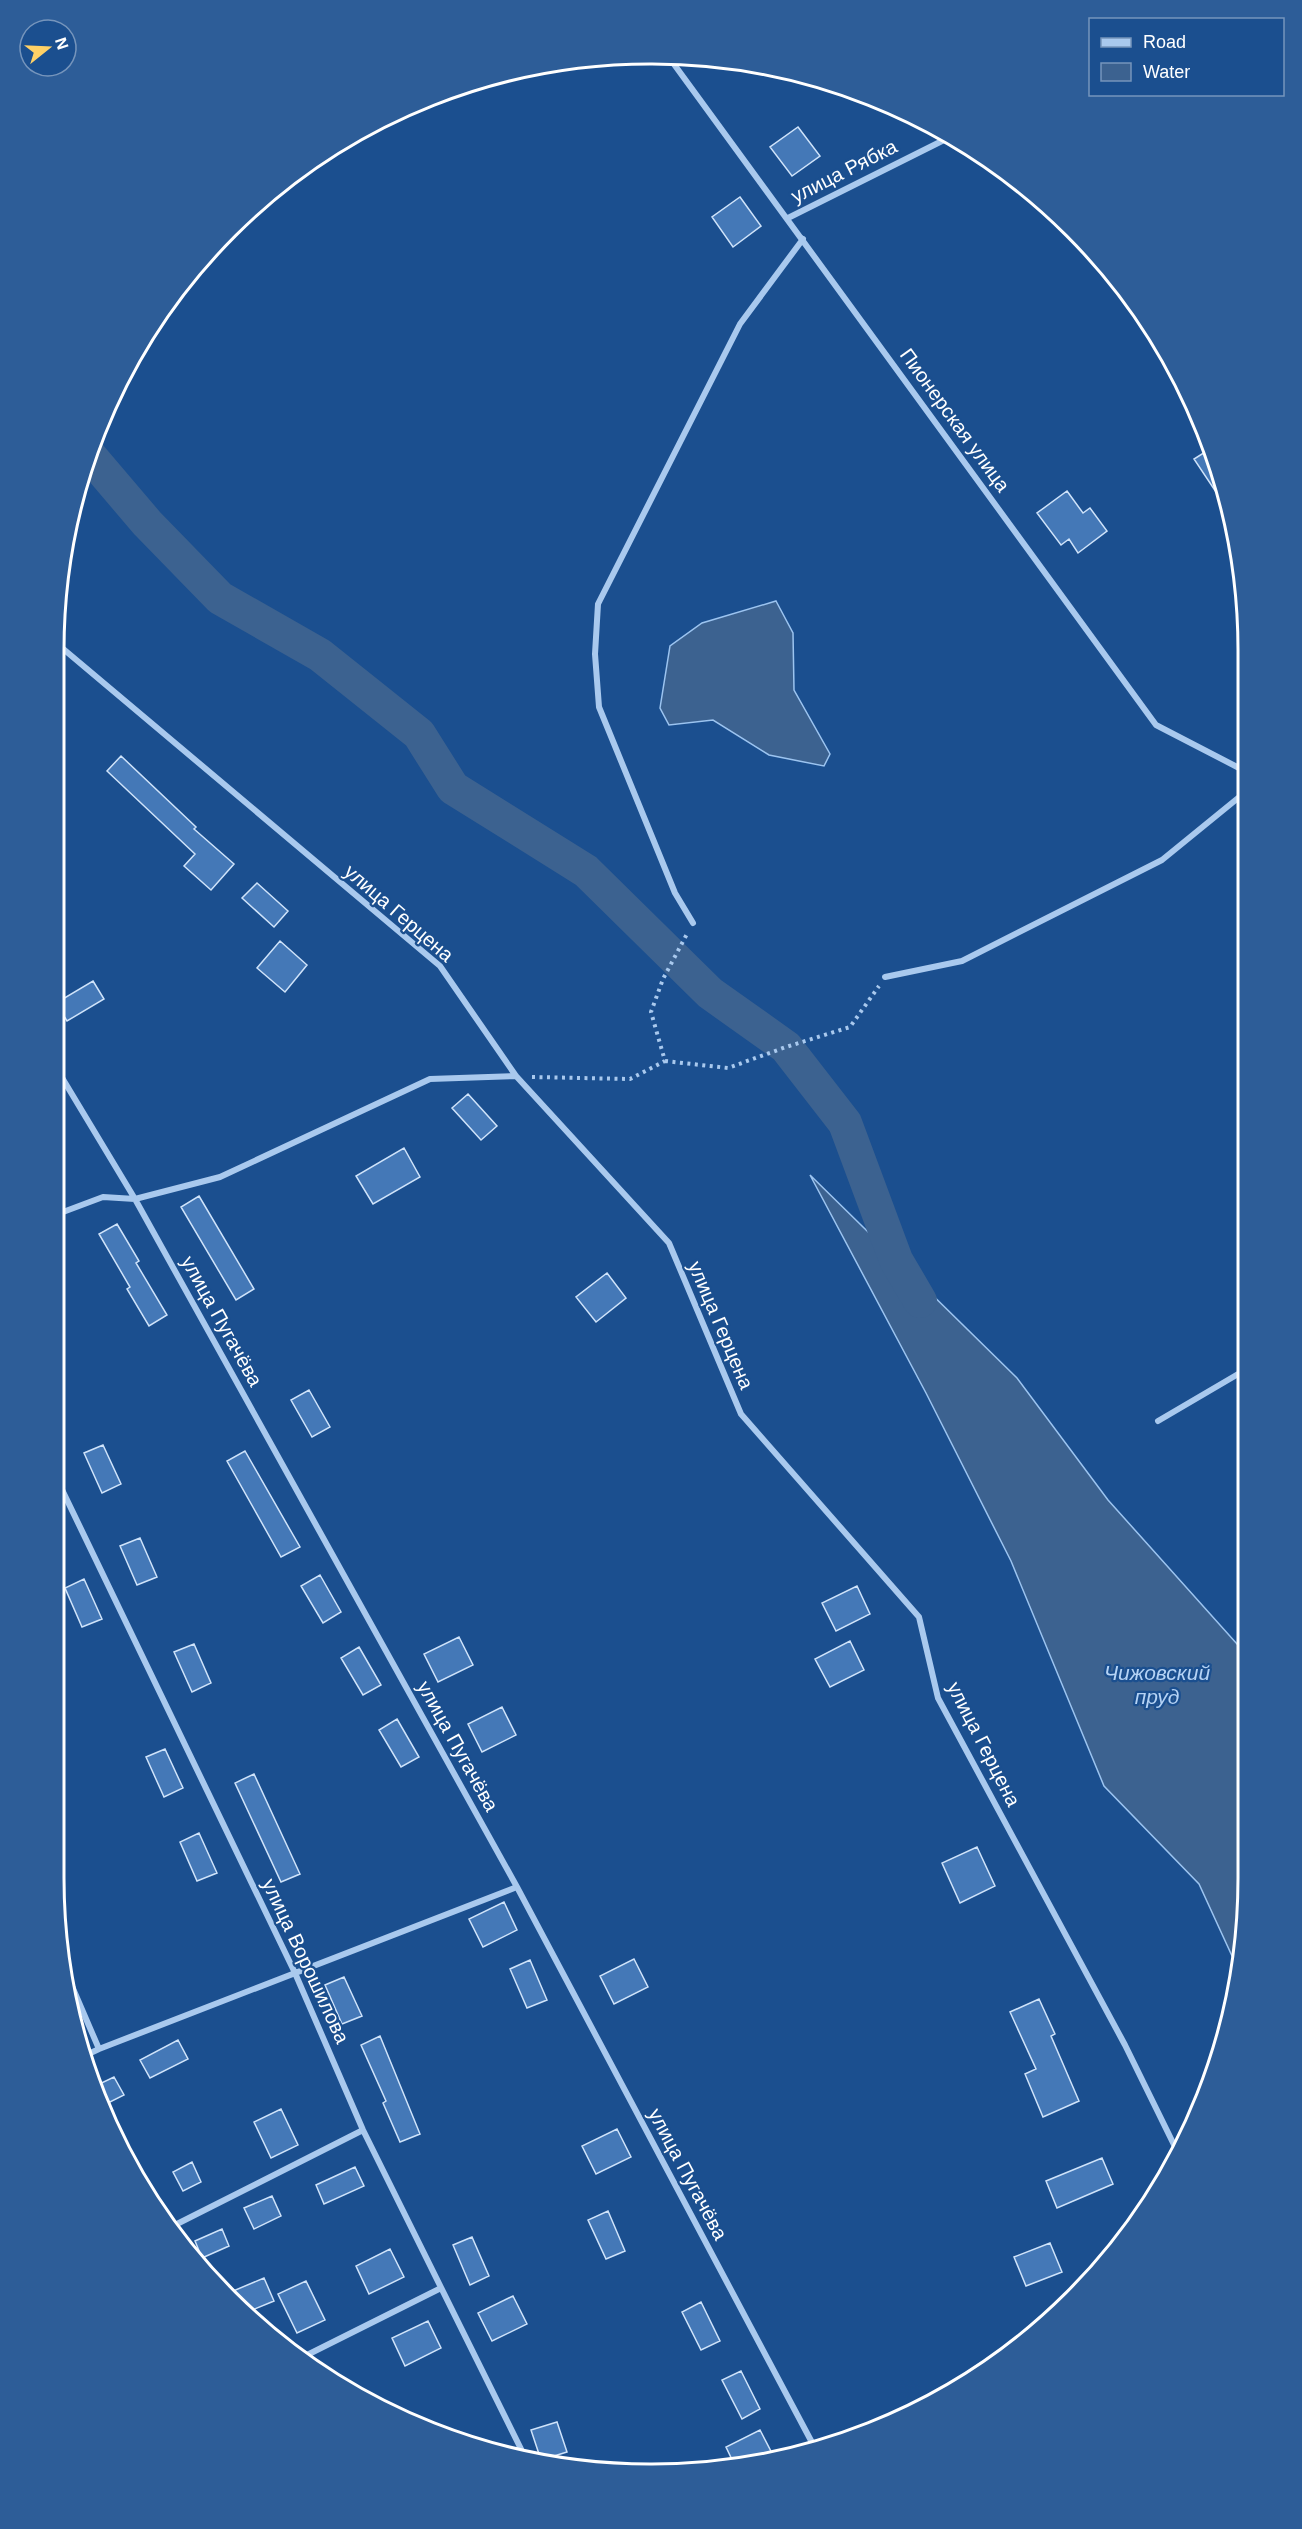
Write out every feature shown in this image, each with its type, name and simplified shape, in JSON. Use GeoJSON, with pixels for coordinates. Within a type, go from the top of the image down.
{"type":"FeatureCollection","features":[{"type":"Feature","properties":{"kind":"street","name":"Пионерская улица"},"geometry":{"type":"LineString","coordinates":[[675,65],[1156,725],[1238,767]]}},
{"type":"Feature","properties":{"kind":"street","name":"улица Рябка"},"geometry":{"type":"LineString","coordinates":[[788,218],[941,141]]}},
{"type":"Feature","properties":{"kind":"street"},"geometry":{"type":"LineString","coordinates":[[693,923],[675,893],[600,707],[595,654],[598,604],[740,324],[803,239]]}},
{"type":"Feature","properties":{"kind":"street","name":"улица Герцена"},"geometry":{"type":"LineString","coordinates":[[64,650],[440,966],[516,1076],[669,1243],[741,1414],[919,1617],[938,1698],[1125,2045],[1173,2144]]}},
{"type":"Feature","properties":{"kind":"street"},"geometry":{"type":"LineString","coordinates":[[885,977],[962,961],[1162,860],[1238,799]]}},
{"type":"Feature","properties":{"kind":"street"},"geometry":{"type":"LineString","coordinates":[[64,1212],[103,1197],[135,1199],[220,1177],[430,1079],[516,1076]]}},
{"type":"Feature","properties":{"kind":"street","name":"улица Пугачёва"},"geometry":{"type":"LineString","coordinates":[[64,1081],[135,1199],[518,1887],[812,2442]]}},
{"type":"Feature","properties":{"kind":"street"},"geometry":{"type":"LineString","coordinates":[[1158,1421],[1238,1374]]}},
{"type":"Feature","properties":{"kind":"street","name":"улица Ворошилова"},"geometry":{"type":"LineString","coordinates":[[64,1494],[295,1973],[363,2130],[520,2449]]}},
{"type":"Feature","properties":{"kind":"street"},"geometry":{"type":"LineString","coordinates":[[91,2053],[518,1887]]}},
{"type":"Feature","properties":{"kind":"street"},"geometry":{"type":"LineString","coordinates":[[77,1999],[99,2049]]}},
{"type":"Feature","properties":{"kind":"street"},"geometry":{"type":"LineString","coordinates":[[178,2224],[363,2130]]}},
{"type":"Feature","properties":{"kind":"street"},"geometry":{"type":"LineString","coordinates":[[309,2354],[441,2288]]}},
{"type":"Feature","properties":{"kind":"path"},"geometry":{"type":"LineString","coordinates":[[665,1061],[651,1012],[663,979],[693,923]]}},
{"type":"Feature","properties":{"kind":"path"},"geometry":{"type":"LineString","coordinates":[[516,1076],[630,1079],[665,1061],[728,1068],[850,1027],[885,977]]}},
{"type":"Feature","properties":{"kind":"water"},"geometry":{"type":"Polygon","coordinates":[[[776,601],[793,633],[794,690],[830,754],[824,766],[769,755],[713,720],[669,725],[660,708],[670,646],[702,623],[776,601]]]}},
{"type":"Feature","properties":{"kind":"water","name":"Чижовский пруд"},"geometry":{"type":"Polygon","coordinates":[[[810,1175],[1017,1378],[1108,1500],[1238,1645],[1238,1878],[1232,1956],[1199,1884],[1104,1786],[1011,1561],[926,1393],[810,1175]]]}},
{"type":"Feature","properties":{"kind":"building"},"geometry":{"type":"Polygon","coordinates":[[[798,127],[820,156],[792,176],[770,147],[798,127]]]}},
{"type":"Feature","properties":{"kind":"building"},"geometry":{"type":"Polygon","coordinates":[[[740,197],[761,226],[733,247],[712,217],[740,197]]]}},
{"type":"Feature","properties":{"kind":"building"},"geometry":{"type":"Polygon","coordinates":[[[1203,453],[1215,491],[1194,459],[1203,453]]]}},
{"type":"Feature","properties":{"kind":"building"},"geometry":{"type":"Polygon","coordinates":[[[1067,491],[1083,513],[1090,508],[1107,531],[1078,553],[1069,539],[1061,545],[1037,513],[1067,491]]]}},
{"type":"Feature","properties":{"kind":"building"},"geometry":{"type":"Polygon","coordinates":[[[121,756],[196,827],[194,829],[234,864],[211,890],[184,866],[195,854],[107,771],[121,756]]]}},
{"type":"Feature","properties":{"kind":"building"},"geometry":{"type":"Polygon","coordinates":[[[257,883],[288,911],[274,927],[242,898],[257,883]]]}},
{"type":"Feature","properties":{"kind":"building"},"geometry":{"type":"Polygon","coordinates":[[[280,941],[307,965],[285,992],[257,968],[280,941]]]}},
{"type":"Feature","properties":{"kind":"building"},"geometry":{"type":"Polygon","coordinates":[[[93,981],[104,999],[67,1021],[64,1016],[64,998],[93,981]]]}},
{"type":"Feature","properties":{"kind":"building"},"geometry":{"type":"Polygon","coordinates":[[[468,1094],[497,1126],[481,1140],[452,1108],[468,1094]]]}},
{"type":"Feature","properties":{"kind":"building"},"geometry":{"type":"Polygon","coordinates":[[[404,1148],[420,1177],[373,1204],[356,1176],[404,1148]]]}},
{"type":"Feature","properties":{"kind":"building"},"geometry":{"type":"Polygon","coordinates":[[[199,1196],[254,1289],[236,1300],[181,1207],[199,1196]]]}},
{"type":"Feature","properties":{"kind":"building"},"geometry":{"type":"Polygon","coordinates":[[[117,1224],[139,1261],[136,1263],[167,1315],[149,1326],[127,1289],[130,1287],[99,1234],[117,1224]]]}},
{"type":"Feature","properties":{"kind":"building"},"geometry":{"type":"Polygon","coordinates":[[[607,1273],[626,1298],[596,1322],[576,1297],[607,1273]]]}},
{"type":"Feature","properties":{"kind":"building"},"geometry":{"type":"Polygon","coordinates":[[[309,1390],[330,1427],[312,1437],[291,1400],[309,1390]]]}},
{"type":"Feature","properties":{"kind":"building"},"geometry":{"type":"Polygon","coordinates":[[[103,1445],[121,1484],[102,1493],[84,1453],[103,1445]]]}},
{"type":"Feature","properties":{"kind":"building"},"geometry":{"type":"Polygon","coordinates":[[[245,1451],[300,1547],[281,1557],[227,1461],[245,1451]]]}},
{"type":"Feature","properties":{"kind":"building"},"geometry":{"type":"Polygon","coordinates":[[[140,1538],[157,1577],[137,1585],[120,1546],[140,1538]]]}},
{"type":"Feature","properties":{"kind":"building"},"geometry":{"type":"Polygon","coordinates":[[[320,1575],[341,1612],[323,1623],[301,1586],[320,1575]]]}},
{"type":"Feature","properties":{"kind":"building"},"geometry":{"type":"Polygon","coordinates":[[[84,1579],[102,1619],[82,1627],[65,1588],[84,1579]]]}},
{"type":"Feature","properties":{"kind":"building"},"geometry":{"type":"Polygon","coordinates":[[[857,1586],[870,1614],[836,1631],[822,1603],[857,1586]]]}},
{"type":"Feature","properties":{"kind":"building"},"geometry":{"type":"Polygon","coordinates":[[[459,1637],[473,1665],[438,1682],[424,1654],[459,1637]]]}},
{"type":"Feature","properties":{"kind":"building"},"geometry":{"type":"Polygon","coordinates":[[[850,1641],[864,1670],[830,1687],[815,1659],[850,1641]]]}},
{"type":"Feature","properties":{"kind":"building"},"geometry":{"type":"Polygon","coordinates":[[[194,1644],[211,1683],[192,1692],[174,1652],[194,1644]]]}},
{"type":"Feature","properties":{"kind":"building"},"geometry":{"type":"Polygon","coordinates":[[[359,1647],[381,1685],[363,1695],[341,1658],[359,1647]]]}},
{"type":"Feature","properties":{"kind":"building"},"geometry":{"type":"Polygon","coordinates":[[[502,1707],[516,1735],[482,1752],[468,1724],[502,1707]]]}},
{"type":"Feature","properties":{"kind":"building"},"geometry":{"type":"Polygon","coordinates":[[[397,1719],[419,1757],[401,1767],[379,1730],[397,1719]]]}},
{"type":"Feature","properties":{"kind":"building"},"geometry":{"type":"Polygon","coordinates":[[[165,1749],[183,1788],[164,1797],[146,1757],[165,1749]]]}},
{"type":"Feature","properties":{"kind":"building"},"geometry":{"type":"Polygon","coordinates":[[[254,1774],[300,1874],[281,1882],[235,1783],[254,1774]]]}},
{"type":"Feature","properties":{"kind":"building"},"geometry":{"type":"Polygon","coordinates":[[[199,1833],[217,1873],[197,1881],[180,1842],[199,1833]]]}},
{"type":"Feature","properties":{"kind":"building"},"geometry":{"type":"Polygon","coordinates":[[[977,1847],[995,1886],[960,1903],[942,1863],[977,1847]]]}},
{"type":"Feature","properties":{"kind":"building"},"geometry":{"type":"Polygon","coordinates":[[[504,1902],[517,1930],[483,1947],[469,1919],[504,1902]]]}},
{"type":"Feature","properties":{"kind":"building"},"geometry":{"type":"Polygon","coordinates":[[[634,1959],[648,1987],[614,2004],[600,1976],[634,1959]]]}},
{"type":"Feature","properties":{"kind":"building"},"geometry":{"type":"Polygon","coordinates":[[[530,1960],[547,2000],[527,2008],[510,1969],[530,1960]]]}},
{"type":"Feature","properties":{"kind":"building"},"geometry":{"type":"Polygon","coordinates":[[[344,1977],[362,2016],[342,2024],[325,1985],[344,1977]]]}},
{"type":"Feature","properties":{"kind":"building"},"geometry":{"type":"Polygon","coordinates":[[[1039,1999],[1055,2034],[1051,2036],[1079,2101],[1043,2117],[1025,2074],[1036,2069],[1010,2012],[1039,1999]]]}},
{"type":"Feature","properties":{"kind":"building"},"geometry":{"type":"Polygon","coordinates":[[[380,2036],[420,2134],[400,2142],[383,2103],[386,2101],[361,2045],[380,2036]]]}},
{"type":"Feature","properties":{"kind":"building"},"geometry":{"type":"Polygon","coordinates":[[[178,2040],[188,2059],[150,2078],[140,2060],[178,2040]]]}},
{"type":"Feature","properties":{"kind":"building"},"geometry":{"type":"Polygon","coordinates":[[[114,2077],[124,2095],[109,2102],[102,2083],[114,2077]]]}},
{"type":"Feature","properties":{"kind":"building"},"geometry":{"type":"Polygon","coordinates":[[[281,2109],[298,2145],[271,2158],[254,2122],[281,2109]]]}},
{"type":"Feature","properties":{"kind":"building"},"geometry":{"type":"Polygon","coordinates":[[[617,2129],[631,2157],[596,2174],[582,2146],[617,2129]]]}},
{"type":"Feature","properties":{"kind":"building"},"geometry":{"type":"Polygon","coordinates":[[[1102,2158],[1113,2184],[1057,2208],[1046,2181],[1102,2158]]]}},
{"type":"Feature","properties":{"kind":"building"},"geometry":{"type":"Polygon","coordinates":[[[192,2162],[201,2182],[183,2191],[173,2172],[192,2162]]]}},
{"type":"Feature","properties":{"kind":"building"},"geometry":{"type":"Polygon","coordinates":[[[355,2167],[364,2186],[324,2204],[316,2185],[355,2167]]]}},
{"type":"Feature","properties":{"kind":"building"},"geometry":{"type":"Polygon","coordinates":[[[272,2196],[281,2216],[254,2229],[244,2208],[272,2196]]]}},
{"type":"Feature","properties":{"kind":"building"},"geometry":{"type":"Polygon","coordinates":[[[608,2211],[625,2251],[606,2259],[588,2220],[608,2211]]]}},
{"type":"Feature","properties":{"kind":"building"},"geometry":{"type":"Polygon","coordinates":[[[222,2229],[229,2246],[204,2257],[195,2241],[222,2229]]]}},
{"type":"Feature","properties":{"kind":"building"},"geometry":{"type":"Polygon","coordinates":[[[472,2237],[489,2276],[470,2285],[453,2245],[472,2237]]]}},
{"type":"Feature","properties":{"kind":"building"},"geometry":{"type":"Polygon","coordinates":[[[1050,2243],[1062,2272],[1026,2286],[1014,2257],[1050,2243]]]}},
{"type":"Feature","properties":{"kind":"building"},"geometry":{"type":"Polygon","coordinates":[[[390,2249],[404,2277],[369,2294],[356,2266],[390,2249]]]}},
{"type":"Feature","properties":{"kind":"building"},"geometry":{"type":"Polygon","coordinates":[[[264,2278],[274,2301],[254,2309],[234,2291],[264,2278]]]}},
{"type":"Feature","properties":{"kind":"building"},"geometry":{"type":"Polygon","coordinates":[[[306,2281],[325,2320],[297,2333],[278,2294],[306,2281]]]}},
{"type":"Feature","properties":{"kind":"building"},"geometry":{"type":"Polygon","coordinates":[[[513,2296],[527,2324],[492,2341],[478,2313],[513,2296]]]}},
{"type":"Feature","properties":{"kind":"building"},"geometry":{"type":"Polygon","coordinates":[[[701,2302],[720,2341],[701,2350],[682,2312],[701,2302]]]}},
{"type":"Feature","properties":{"kind":"building"},"geometry":{"type":"Polygon","coordinates":[[[428,2321],[441,2348],[405,2366],[392,2338],[428,2321]]]}},
{"type":"Feature","properties":{"kind":"building"},"geometry":{"type":"Polygon","coordinates":[[[741,2371],[760,2409],[742,2419],[722,2380],[741,2371]]]}},
{"type":"Feature","properties":{"kind":"building"},"geometry":{"type":"Polygon","coordinates":[[[557,2422],[567,2452],[555,2456],[539,2453],[531,2430],[557,2422]]]}},
{"type":"Feature","properties":{"kind":"building"},"geometry":{"type":"Polygon","coordinates":[[[760,2430],[771,2452],[731,2458],[726,2447],[760,2430]]]}},
{"type":"Feature","properties":{"kind":"waterway"},"geometry":{"type":"LineString","coordinates":[[96,463],[147,523],[220,598],[320,655],[419,734],[453,788],[586,871],[710,993],[786,1047],[845,1123],[896,1260],[920,1301]]}}]}
